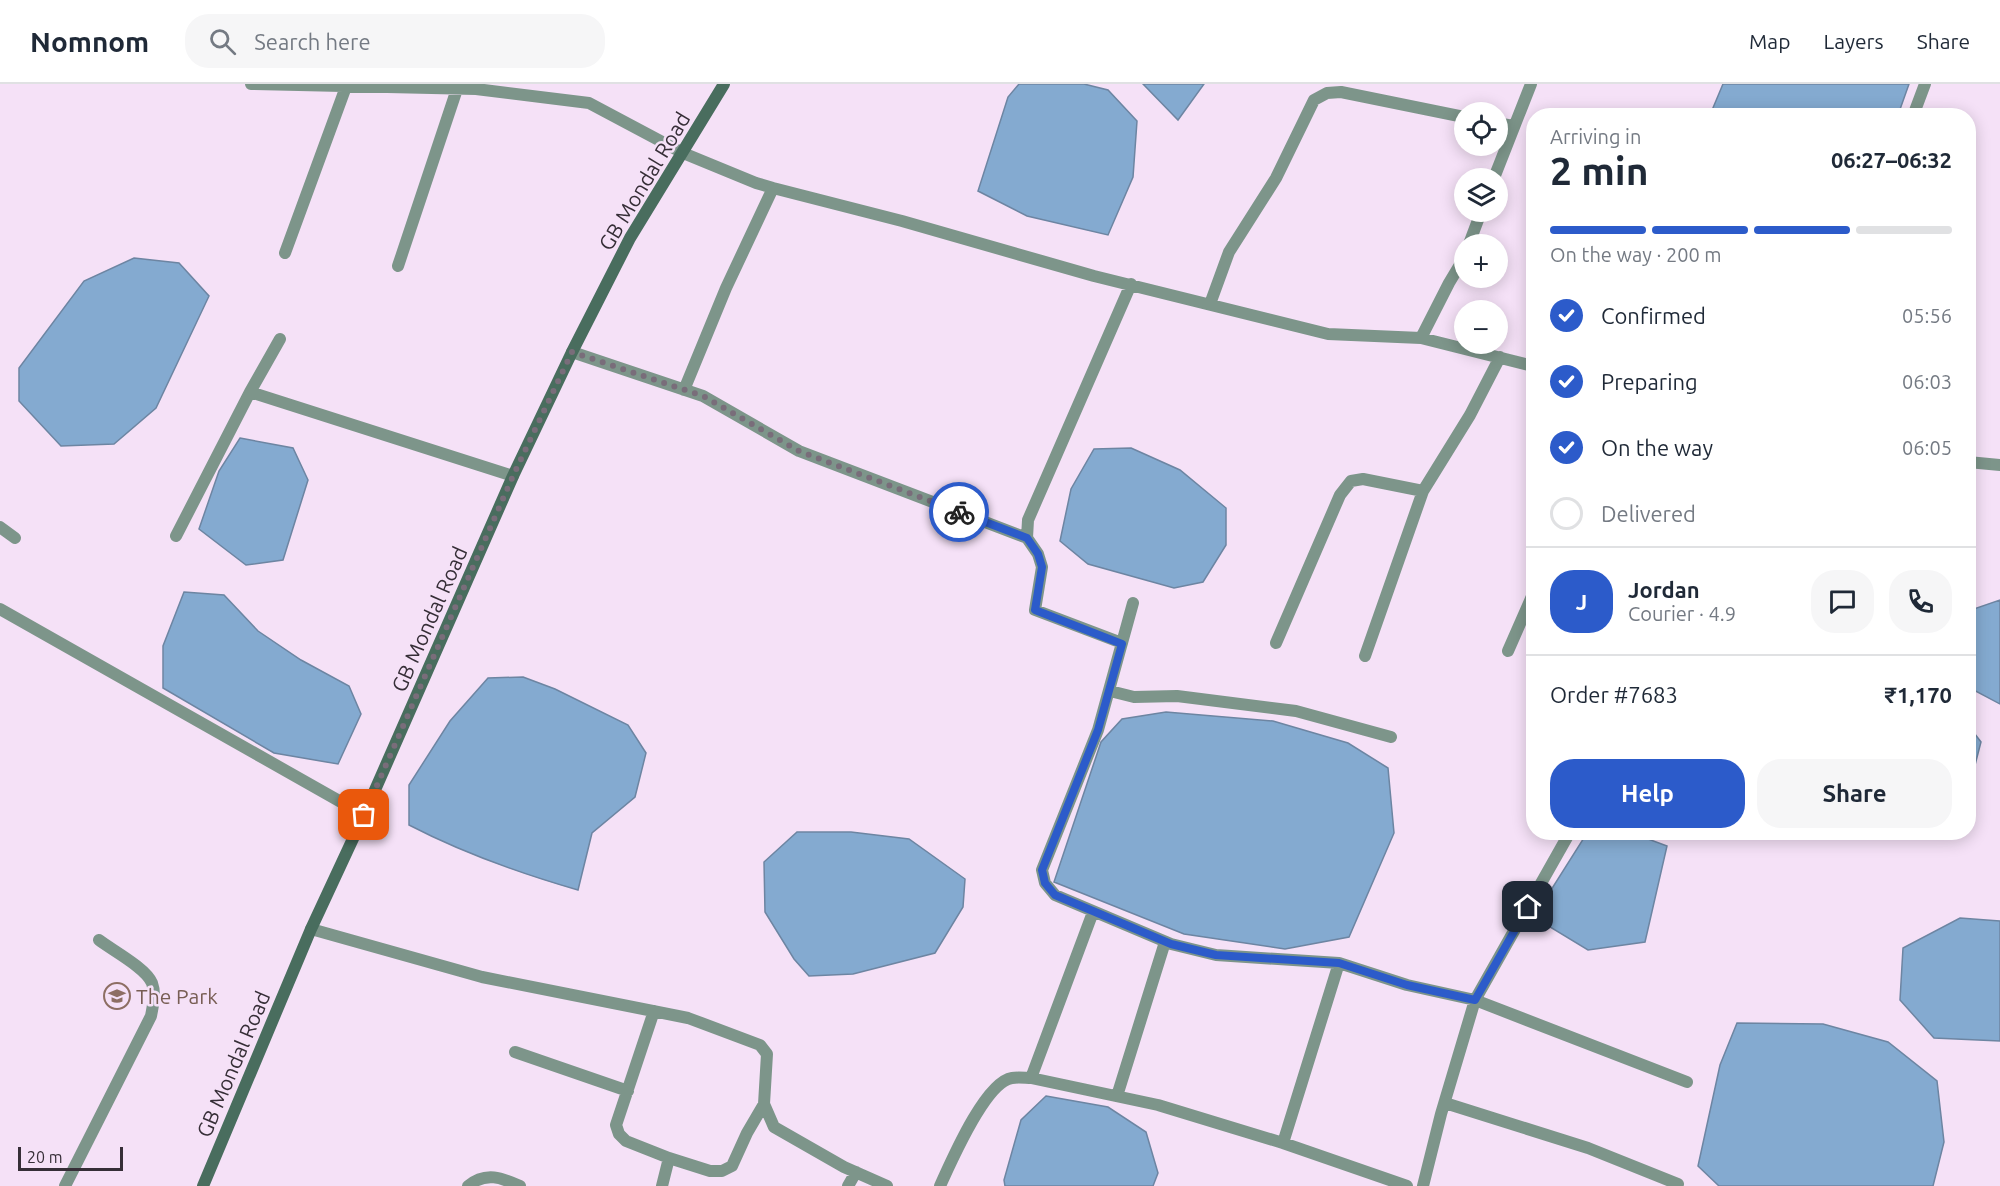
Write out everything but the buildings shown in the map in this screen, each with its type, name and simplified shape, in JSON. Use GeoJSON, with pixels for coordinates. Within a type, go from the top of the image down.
{"type":"FeatureCollection","features":[{"type":"Feature","properties":{"kind":"street"},"geometry":{"type":"LineString","coordinates":[[251,84],[457,89],[488,87],[589,103],[683,153],[772,188],[902,221],[1131,285],[1328,334],[1421,338],[1526,364]]}},
{"type":"Feature","properties":{"kind":"street","name":"GB Mondal Road"},"geometry":{"type":"LineString","coordinates":[[203,1186],[311,929],[364,815],[513,476],[630,238],[724,84]]}},
{"type":"Feature","properties":{"kind":"street"},"geometry":{"type":"LineString","coordinates":[[1498,168],[1531,84]]}},
{"type":"Feature","properties":{"kind":"street"},"geometry":{"type":"LineString","coordinates":[[1916,108],[1925,84]]}},
{"type":"Feature","properties":{"kind":"street"},"geometry":{"type":"LineString","coordinates":[[285,253],[347,85]]}},
{"type":"Feature","properties":{"kind":"street"},"geometry":{"type":"LineString","coordinates":[[398,267],[457,89]]}},
{"type":"Feature","properties":{"kind":"street"},"geometry":{"type":"LineString","coordinates":[[1210,304],[1229,252],[1276,178],[1314,100],[1327,93],[1341,92],[1454,115]]}},
{"type":"Feature","properties":{"kind":"street"},"geometry":{"type":"LineString","coordinates":[[1508,125],[1513,126]]}},
{"type":"Feature","properties":{"kind":"street"},"geometry":{"type":"LineString","coordinates":[[684,390],[726,288],[772,188]]}},
{"type":"Feature","properties":{"kind":"street"},"geometry":{"type":"LineString","coordinates":[[1421,338],[1454,275]]}},
{"type":"Feature","properties":{"kind":"street"},"geometry":{"type":"LineString","coordinates":[[1027,538],[1028,520],[1131,285]]}},
{"type":"Feature","properties":{"kind":"street"},"geometry":{"type":"LineString","coordinates":[[176,536],[279,339]]}},
{"type":"Feature","properties":{"kind":"street"},"geometry":{"type":"LineString","coordinates":[[572,352],[703,396],[799,451],[1027,538],[1038,554],[1042,567],[1035,610],[1122,644]]}},
{"type":"Feature","properties":{"kind":"street"},"geometry":{"type":"LineString","coordinates":[[1365,656],[1423,491],[1470,415],[1500,357]]}},
{"type":"Feature","properties":{"kind":"street"},"geometry":{"type":"LineString","coordinates":[[250,392],[513,476]]}},
{"type":"Feature","properties":{"kind":"street"},"geometry":{"type":"LineString","coordinates":[[1976,463],[2000,465]]}},
{"type":"Feature","properties":{"kind":"street"},"geometry":{"type":"LineString","coordinates":[[1276,644],[1340,495],[1351,482],[1364,479],[1423,491]]}},
{"type":"Feature","properties":{"kind":"street"},"geometry":{"type":"LineString","coordinates":[[0,526],[15,538]]}},
{"type":"Feature","properties":{"kind":"street"},"geometry":{"type":"LineString","coordinates":[[1133,603],[1098,730],[1042,870],[1045,883],[1055,895],[1165,942],[1216,955],[1339,963],[1407,985],[1475,1000],[1687,1083]]}},
{"type":"Feature","properties":{"kind":"street"},"geometry":{"type":"LineString","coordinates":[[0,609],[364,815]]}},
{"type":"Feature","properties":{"kind":"street"},"geometry":{"type":"LineString","coordinates":[[1508,651],[1526,610]]}},
{"type":"Feature","properties":{"kind":"street"},"geometry":{"type":"LineString","coordinates":[[1110,691],[1134,697],[1177,696],[1296,711],[1391,737]]}},
{"type":"Feature","properties":{"kind":"street"},"geometry":{"type":"LineString","coordinates":[[1423,1186],[1444,1103],[1475,1000],[1565,840]]}},
{"type":"Feature","properties":{"kind":"street"},"geometry":{"type":"LineString","coordinates":[[1031,1078],[1093,912]]}},
{"type":"Feature","properties":{"kind":"street"},"geometry":{"type":"LineString","coordinates":[[311,929],[482,977],[688,1018],[759,1046],[767,1054],[765,1104],[774,1127],[856,1172],[887,1186]]}},
{"type":"Feature","properties":{"kind":"street"},"geometry":{"type":"LineString","coordinates":[[65,1186],[151,1016],[154,1000],[151,980],[99,940]]}},
{"type":"Feature","properties":{"kind":"street"},"geometry":{"type":"LineString","coordinates":[[1117,1096],[1165,942]]}},
{"type":"Feature","properties":{"kind":"street"},"geometry":{"type":"LineString","coordinates":[[1283,1143],[1339,963]]}},
{"type":"Feature","properties":{"kind":"street"},"geometry":{"type":"LineString","coordinates":[[654,1011],[616,1125],[619,1134],[626,1141],[710,1171],[722,1171],[732,1166],[747,1132],[765,1104]]}},
{"type":"Feature","properties":{"kind":"street"},"geometry":{"type":"LineString","coordinates":[[515,1052],[628,1091]]}},
{"type":"Feature","properties":{"kind":"street"},"geometry":{"type":"LineString","coordinates":[[940,1186],[969,1125],[996,1087],[1011,1078],[1031,1078],[1158,1105],[1283,1143],[1407,1186]]}},
{"type":"Feature","properties":{"kind":"street"},"geometry":{"type":"LineString","coordinates":[[1444,1103],[1588,1148],[1678,1184]]}},
{"type":"Feature","properties":{"kind":"street"},"geometry":{"type":"LineString","coordinates":[[662,1186],[669,1158]]}},
{"type":"Feature","properties":{"kind":"street"},"geometry":{"type":"LineString","coordinates":[[848,1186],[856,1172]]}},
{"type":"Feature","properties":{"kind":"street"},"geometry":{"type":"LineString","coordinates":[[468,1186],[474,1181],[496,1176],[520,1186]]}},
{"type":"Feature","properties":{"kind":"water"},"geometry":{"type":"Polygon","coordinates":[[[1019,84],[1084,84],[1108,90],[1137,121],[1133,177],[1108,235],[1027,216],[978,191],[1008,97],[1019,84]]]}},
{"type":"Feature","properties":{"kind":"water"},"geometry":{"type":"Polygon","coordinates":[[[1143,84],[1204,84],[1178,120],[1143,84]]]}},
{"type":"Feature","properties":{"kind":"water"},"geometry":{"type":"Polygon","coordinates":[[[1723,84],[1909,84],[1900,108],[1713,108],[1723,84]]]}},
{"type":"Feature","properties":{"kind":"water"},"geometry":{"type":"Polygon","coordinates":[[[134,258],[179,263],[209,296],[156,408],[114,444],[61,446],[19,401],[19,368],[84,281],[134,258]]]}},
{"type":"Feature","properties":{"kind":"water"},"geometry":{"type":"Polygon","coordinates":[[[240,438],[293,448],[308,480],[283,560],[246,565],[199,529],[219,471],[240,438]]]}},
{"type":"Feature","properties":{"kind":"water"},"geometry":{"type":"Polygon","coordinates":[[[1131,448],[1180,470],[1226,508],[1226,545],[1203,582],[1174,588],[1088,564],[1060,541],[1071,489],[1094,449],[1131,448]]]}},
{"type":"Feature","properties":{"kind":"water"},"geometry":{"type":"Polygon","coordinates":[[[184,592],[224,595],[258,631],[301,660],[349,686],[361,714],[338,764],[274,753],[163,688],[163,646],[184,592]]]}},
{"type":"Feature","properties":{"kind":"water"},"geometry":{"type":"Polygon","coordinates":[[[2000,600],[2000,704],[1976,691],[1976,608],[2000,600]]]}},
{"type":"Feature","properties":{"kind":"water"},"geometry":{"type":"Polygon","coordinates":[[[523,677],[555,689],[628,725],[646,753],[635,797],[592,833],[578,890],[492,862],[409,825],[409,785],[450,721],[488,678],[523,677]]]}},
{"type":"Feature","properties":{"kind":"water"},"geometry":{"type":"Polygon","coordinates":[[[1166,712],[1273,721],[1348,743],[1388,768],[1394,833],[1349,937],[1285,949],[1184,934],[1054,882],[1101,742],[1122,719],[1166,712]]]}},
{"type":"Feature","properties":{"kind":"water"},"geometry":{"type":"Polygon","coordinates":[[[1976,735],[1981,742],[1976,761],[1976,735]]]}},
{"type":"Feature","properties":{"kind":"water"},"geometry":{"type":"Polygon","coordinates":[[[797,832],[851,832],[909,839],[965,879],[963,907],[935,953],[853,974],[809,976],[794,959],[765,912],[764,862],[797,832]]]}},
{"type":"Feature","properties":{"kind":"water"},"geometry":{"type":"Polygon","coordinates":[[[1583,840],[1651,840],[1667,846],[1645,942],[1588,950],[1550,927],[1539,909],[1583,840]]]}},
{"type":"Feature","properties":{"kind":"water"},"geometry":{"type":"Polygon","coordinates":[[[1960,918],[2000,921],[2000,1041],[1934,1038],[1900,1000],[1903,948],[1960,918]]]}},
{"type":"Feature","properties":{"kind":"water"},"geometry":{"type":"Polygon","coordinates":[[[1737,1023],[1823,1024],[1888,1042],[1937,1081],[1944,1142],[1933,1186],[1719,1186],[1698,1166],[1720,1065],[1737,1023]]]}},
{"type":"Feature","properties":{"kind":"water"},"geometry":{"type":"Polygon","coordinates":[[[1046,1096],[1108,1107],[1146,1132],[1158,1173],[1153,1186],[1005,1186],[1004,1180],[1021,1120],[1046,1096]]]}},
{"type":"Feature","properties":{"kind":"way so far"},"geometry":{"type":"LineString","coordinates":[[364,815],[513,476],[572,352],[703,396],[799,451],[959,512]]}},
{"type":"Feature","properties":{"kind":"place","name":"The Park"},"geometry":{"type":"Point","coordinates":[117,996]}},
{"type":"Feature","properties":{"kind":"route"},"geometry":{"type":"LineString","coordinates":[[959,512],[1027,538],[1038,554],[1042,567],[1035,610],[1122,644],[1098,730],[1042,870],[1045,883],[1055,895],[1171,944],[1216,955],[1339,963],[1407,985],[1475,1000],[1528,907]]}}]}
